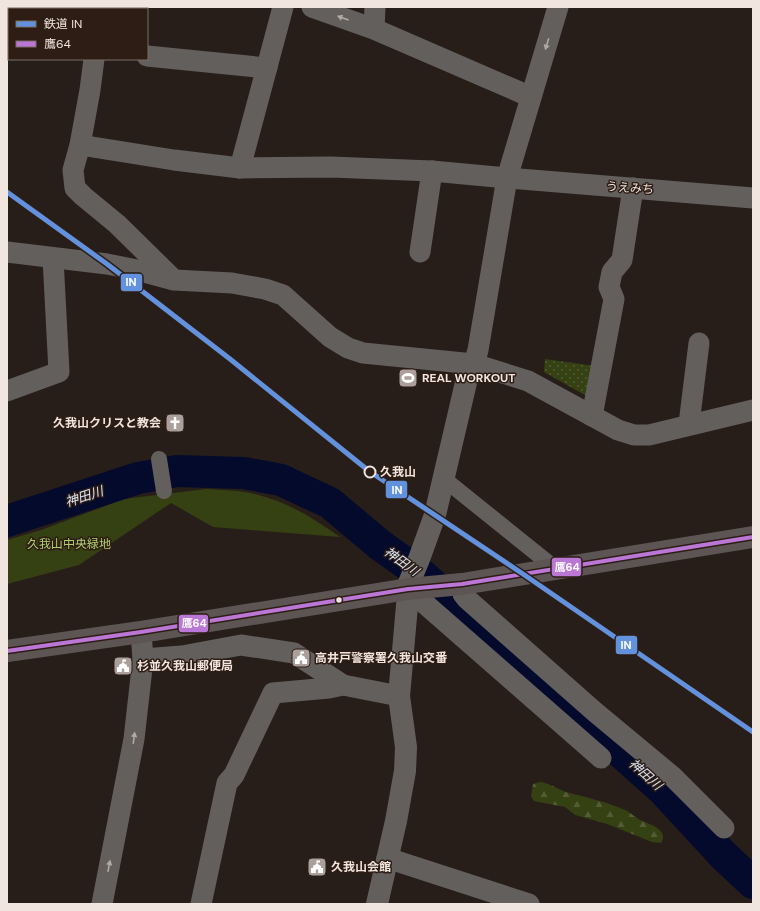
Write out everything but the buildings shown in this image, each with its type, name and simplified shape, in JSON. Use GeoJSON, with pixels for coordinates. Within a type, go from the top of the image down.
{"type":"FeatureCollection","features":[{"type":"Feature","properties":{"kind":"main road"},"geometry":{"type":"LineString","coordinates":[[7,651],[141,632],[411,587],[454,585],[753,537]]}},
{"type":"Feature","properties":{"kind":"street"},"geometry":{"type":"LineString","coordinates":[[240,168],[283,7]]}},
{"type":"Feature","properties":{"kind":"street"},"geometry":{"type":"LineString","coordinates":[[312,7],[374,29],[530,97]]}},
{"type":"Feature","properties":{"kind":"street"},"geometry":{"type":"LineString","coordinates":[[374,29],[375,7]]}},
{"type":"Feature","properties":{"kind":"street"},"geometry":{"type":"LineString","coordinates":[[377,904],[396,821],[405,763],[406,747],[399,696],[411,587],[417,553],[435,515],[468,374],[474,364],[478,350],[507,178],[558,7]]}},
{"type":"Feature","properties":{"kind":"street"},"geometry":{"type":"LineString","coordinates":[[148,56],[267,68]]}},
{"type":"Feature","properties":{"kind":"street"},"geometry":{"type":"LineString","coordinates":[[94,60],[80,145],[73,170],[76,188],[83,196],[117,224],[174,280]]}},
{"type":"Feature","properties":{"kind":"street","name":"うえみち"},"geometry":{"type":"LineString","coordinates":[[80,145],[174,160],[240,168],[331,167],[432,171],[753,198]]}},
{"type":"Feature","properties":{"kind":"street"},"geometry":{"type":"LineString","coordinates":[[420,252],[432,171]]}},
{"type":"Feature","properties":{"kind":"street"},"geometry":{"type":"LineString","coordinates":[[592,416],[614,299],[609,287],[612,272],[622,260],[633,188]]}},
{"type":"Feature","properties":{"kind":"street"},"geometry":{"type":"LineString","coordinates":[[7,252],[107,264],[174,280],[232,283],[283,295],[330,337],[348,348],[363,353],[474,364],[528,381],[618,430],[634,435],[649,435],[689,424],[753,410]]}},
{"type":"Feature","properties":{"kind":"street"},"geometry":{"type":"LineString","coordinates":[[7,392],[59,372],[53,258]]}},
{"type":"Feature","properties":{"kind":"street"},"geometry":{"type":"LineString","coordinates":[[689,424],[699,343]]}},
{"type":"Feature","properties":{"kind":"street"},"geometry":{"type":"LineString","coordinates":[[159,459],[164,491]]}},
{"type":"Feature","properties":{"kind":"street"},"geometry":{"type":"LineString","coordinates":[[444,479],[556,569]]}},
{"type":"Feature","properties":{"kind":"street"},"geometry":{"type":"LineString","coordinates":[[454,585],[464,594],[467,599],[595,712],[672,776],[724,828]]}},
{"type":"Feature","properties":{"kind":"street"},"geometry":{"type":"LineString","coordinates":[[411,587],[601,758]]}},
{"type":"Feature","properties":{"kind":"street"},"geometry":{"type":"LineString","coordinates":[[102,904],[134,740],[144,659],[141,632]]}},
{"type":"Feature","properties":{"kind":"street"},"geometry":{"type":"LineString","coordinates":[[144,659],[182,656],[241,645],[294,654],[343,685],[399,696]]}},
{"type":"Feature","properties":{"kind":"street"},"geometry":{"type":"LineString","coordinates":[[201,904],[227,783],[234,775],[273,693],[329,688],[343,685]]}},
{"type":"Feature","properties":{"kind":"street"},"geometry":{"type":"LineString","coordinates":[[387,858],[529,904]]}},
{"type":"Feature","properties":{"kind":"green space"},"geometry":{"type":"Polygon","coordinates":[[[545,359],[595,366],[590,398],[544,372],[545,359]]]}},
{"type":"Feature","properties":{"kind":"green space","name":"久我山中央緑地"},"geometry":{"type":"Polygon","coordinates":[[[206,489],[231,490],[267,497],[310,517],[340,537],[213,527],[171,503],[79,565],[7,584],[7,540],[41,530],[124,499],[206,489]]]}},
{"type":"Feature","properties":{"kind":"green space"},"geometry":{"type":"Polygon","coordinates":[[[540,782],[566,792],[603,802],[627,811],[661,831],[663,838],[661,843],[652,842],[607,824],[575,815],[565,807],[534,801],[531,796],[533,784],[540,782]]]}},
{"type":"Feature","properties":{"kind":"waterway","name":"神田川"},"geometry":{"type":"LineString","coordinates":[[7,521],[138,478],[177,471],[244,473],[281,480],[330,503],[380,545],[422,575],[662,789],[722,854],[753,883]]}},
{"type":"Feature","properties":{"kind":"rail line","name":"IN"},"geometry":{"type":"LineString","coordinates":[[7,192],[107,264],[230,359],[369,471],[523,574],[753,732]]}},
{"type":"Feature","properties":{"kind":"transit line","name":"鷹64"},"geometry":{"type":"LineString","coordinates":[[7,651],[141,632],[408,589],[462,584],[753,537]]}},
{"type":"Feature","properties":{"kind":"place","name":"REAL WORKOUT"},"geometry":{"type":"Point","coordinates":[408,378]}},
{"type":"Feature","properties":{"kind":"place","name":"久我山クリスと教会"},"geometry":{"type":"Point","coordinates":[175,423]}},
{"type":"Feature","properties":{"kind":"place","name":"久我山"},"geometry":{"type":"Point","coordinates":[370,472]}},
{"type":"Feature","properties":{"kind":"place","name":"高井戸警察署久我山交番"},"geometry":{"type":"Point","coordinates":[301,658]}},
{"type":"Feature","properties":{"kind":"place","name":"杉並久我山郵便局"},"geometry":{"type":"Point","coordinates":[123,666]}},
{"type":"Feature","properties":{"kind":"place","name":"久我山会館"},"geometry":{"type":"Point","coordinates":[317,867]}}]}
